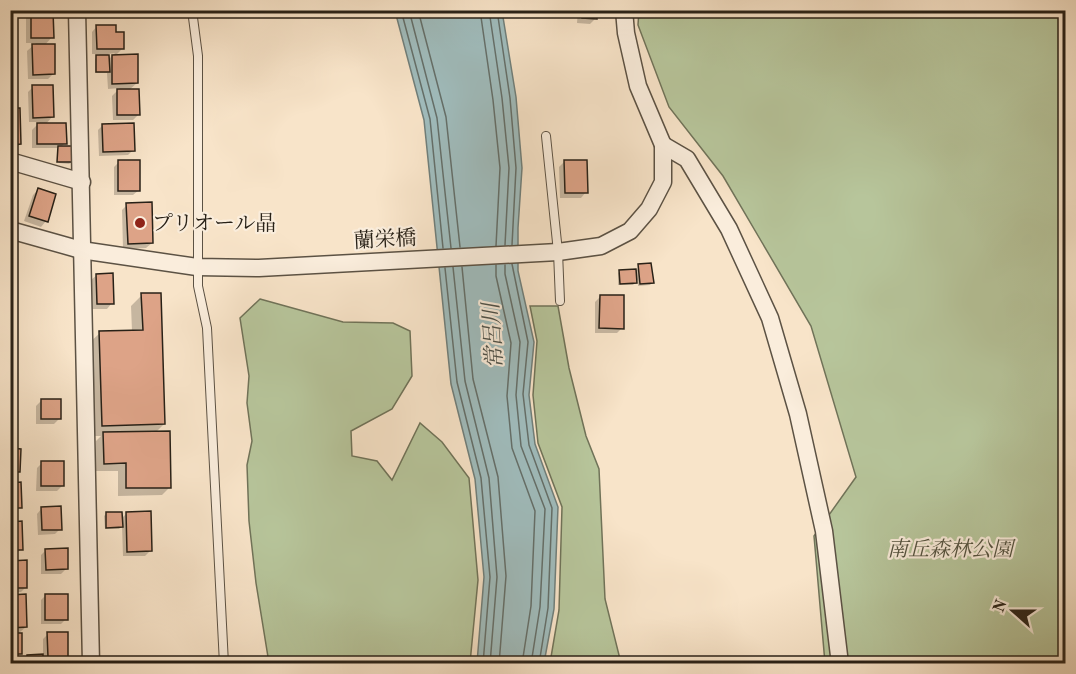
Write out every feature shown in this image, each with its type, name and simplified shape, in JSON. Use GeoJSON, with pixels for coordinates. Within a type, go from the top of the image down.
{"type":"FeatureCollection","features":[{"type":"Feature","properties":{"kind":"street"},"geometry":{"type":"LineString","coordinates":[[77,10],[91,663]]}},
{"type":"Feature","properties":{"kind":"street"},"geometry":{"type":"LineString","coordinates":[[624,10],[626,33],[638,86],[663,145],[687,159],[729,229],[770,318],[798,414],[824,531],[840,663]]}},
{"type":"Feature","properties":{"kind":"street","name":"蘭栄橋"},"geometry":{"type":"LineString","coordinates":[[10,230],[81,250],[197,267],[259,268],[554,252],[601,246],[630,231],[649,208],[663,182],[663,145]]}},
{"type":"Feature","properties":{"kind":"street"},"geometry":{"type":"LineString","coordinates":[[10,161],[82,182]]}},
{"type":"Feature","properties":{"kind":"lane"},"geometry":{"type":"LineString","coordinates":[[192,10],[198,56],[197,267],[198,286],[207,328],[224,663]]}},
{"type":"Feature","properties":{"kind":"lane"},"geometry":{"type":"LineString","coordinates":[[546,136],[554,252],[560,301]]}},
{"type":"Feature","properties":{"kind":"green space","name":"南丘森林公園"},"geometry":{"type":"Polygon","coordinates":[[[639,10],[1065,11],[1065,663],[825,663],[814,536],[856,477],[811,326],[723,176],[669,107],[638,25],[639,10]]]}},
{"type":"Feature","properties":{"kind":"green space"},"geometry":{"type":"Polygon","coordinates":[[[260,299],[343,322],[393,323],[410,331],[412,376],[392,409],[351,431],[352,456],[377,461],[392,480],[420,423],[442,442],[469,478],[478,580],[470,663],[269,663],[249,521],[247,465],[252,441],[247,403],[249,376],[240,318],[260,299]]]}},
{"type":"Feature","properties":{"kind":"green space"},"geometry":{"type":"Polygon","coordinates":[[[530,306],[558,306],[569,368],[586,436],[599,469],[605,599],[621,663],[550,663],[559,610],[562,507],[538,443],[533,395],[537,341],[530,306]]]}},
{"type":"Feature","properties":{"kind":"water","name":"常呂川"},"geometry":{"type":"Polygon","coordinates":[[[395,11],[502,11],[516,97],[522,168],[518,271],[534,342],[529,395],[535,444],[558,507],[554,609],[544,663],[477,663],[484,577],[475,479],[451,384],[424,120],[395,11]]]}},
{"type":"Feature","properties":{"kind":"building"},"geometry":{"type":"Polygon","coordinates":[[[582,10],[597,10],[597,19],[582,18],[582,10]]]}},
{"type":"Feature","properties":{"kind":"building"},"geometry":{"type":"Polygon","coordinates":[[[53,11],[54,38],[31,38],[31,12],[53,11]]]}},
{"type":"Feature","properties":{"kind":"building"},"geometry":{"type":"Polygon","coordinates":[[[96,25],[116,25],[116,32],[124,32],[124,49],[97,49],[96,25]]]}},
{"type":"Feature","properties":{"kind":"building"},"geometry":{"type":"Polygon","coordinates":[[[32,44],[55,44],[55,74],[33,75],[32,44]]]}},
{"type":"Feature","properties":{"kind":"building"},"geometry":{"type":"Polygon","coordinates":[[[138,54],[138,83],[112,84],[112,55],[138,54]]]}},
{"type":"Feature","properties":{"kind":"building"},"geometry":{"type":"Polygon","coordinates":[[[96,55],[109,55],[110,72],[96,72],[96,55]]]}},
{"type":"Feature","properties":{"kind":"building"},"geometry":{"type":"Polygon","coordinates":[[[32,85],[53,85],[54,117],[33,118],[32,85]]]}},
{"type":"Feature","properties":{"kind":"building"},"geometry":{"type":"Polygon","coordinates":[[[117,89],[139,89],[140,115],[117,115],[117,89]]]}},
{"type":"Feature","properties":{"kind":"building"},"geometry":{"type":"Polygon","coordinates":[[[10,108],[20,108],[21,144],[10,145],[10,108]]]}},
{"type":"Feature","properties":{"kind":"building"},"geometry":{"type":"Polygon","coordinates":[[[37,123],[66,123],[67,144],[37,144],[37,123]]]}},
{"type":"Feature","properties":{"kind":"building"},"geometry":{"type":"Polygon","coordinates":[[[134,123],[135,151],[103,152],[102,124],[134,123]]]}},
{"type":"Feature","properties":{"kind":"building"},"geometry":{"type":"Polygon","coordinates":[[[58,146],[74,146],[73,162],[57,162],[58,146]]]}},
{"type":"Feature","properties":{"kind":"building"},"geometry":{"type":"Polygon","coordinates":[[[118,160],[140,160],[140,191],[118,191],[118,160]]]}},
{"type":"Feature","properties":{"kind":"building"},"geometry":{"type":"Polygon","coordinates":[[[564,160],[587,160],[588,193],[565,193],[564,160]]]}},
{"type":"Feature","properties":{"kind":"building"},"geometry":{"type":"Polygon","coordinates":[[[38,188],[56,194],[48,222],[29,216],[38,188]]]}},
{"type":"Feature","properties":{"kind":"building","name":"プリオール晶"},"geometry":{"type":"Polygon","coordinates":[[[152,202],[153,243],[128,244],[126,203],[152,202]]]}},
{"type":"Feature","properties":{"kind":"building"},"geometry":{"type":"Polygon","coordinates":[[[651,263],[654,283],[640,284],[638,264],[651,263]]]}},
{"type":"Feature","properties":{"kind":"building"},"geometry":{"type":"Polygon","coordinates":[[[636,269],[637,283],[620,284],[619,270],[636,269]]]}},
{"type":"Feature","properties":{"kind":"building"},"geometry":{"type":"Polygon","coordinates":[[[113,273],[114,304],[97,304],[96,274],[113,273]]]}},
{"type":"Feature","properties":{"kind":"building"},"geometry":{"type":"Polygon","coordinates":[[[141,293],[161,293],[165,424],[102,426],[99,331],[143,330],[141,293]]]}},
{"type":"Feature","properties":{"kind":"building"},"geometry":{"type":"Polygon","coordinates":[[[600,295],[624,295],[624,329],[599,328],[600,295]]]}},
{"type":"Feature","properties":{"kind":"building"},"geometry":{"type":"Polygon","coordinates":[[[41,399],[61,399],[61,419],[41,419],[41,399]]]}},
{"type":"Feature","properties":{"kind":"building"},"geometry":{"type":"Polygon","coordinates":[[[10,406],[16,406],[16,431],[10,431],[10,406]]]}},
{"type":"Feature","properties":{"kind":"building"},"geometry":{"type":"Polygon","coordinates":[[[170,431],[171,488],[126,488],[126,463],[104,464],[103,432],[170,431]]]}},
{"type":"Feature","properties":{"kind":"building"},"geometry":{"type":"Polygon","coordinates":[[[10,448],[21,449],[20,472],[10,472],[10,448]]]}},
{"type":"Feature","properties":{"kind":"building"},"geometry":{"type":"Polygon","coordinates":[[[41,461],[64,461],[64,486],[41,486],[41,461]]]}},
{"type":"Feature","properties":{"kind":"building"},"geometry":{"type":"Polygon","coordinates":[[[21,482],[22,508],[10,508],[10,483],[21,482]]]}},
{"type":"Feature","properties":{"kind":"building"},"geometry":{"type":"Polygon","coordinates":[[[61,506],[62,530],[42,530],[41,507],[61,506]]]}},
{"type":"Feature","properties":{"kind":"building"},"geometry":{"type":"Polygon","coordinates":[[[151,511],[152,551],[127,552],[126,512],[151,511]]]}},
{"type":"Feature","properties":{"kind":"building"},"geometry":{"type":"Polygon","coordinates":[[[106,512],[122,512],[123,527],[106,528],[106,512]]]}},
{"type":"Feature","properties":{"kind":"building"},"geometry":{"type":"Polygon","coordinates":[[[22,521],[23,550],[10,550],[10,522],[22,521]]]}},
{"type":"Feature","properties":{"kind":"building"},"geometry":{"type":"Polygon","coordinates":[[[68,548],[68,569],[46,570],[45,549],[68,548]]]}},
{"type":"Feature","properties":{"kind":"building"},"geometry":{"type":"Polygon","coordinates":[[[27,560],[27,588],[10,588],[10,561],[27,560]]]}},
{"type":"Feature","properties":{"kind":"building"},"geometry":{"type":"Polygon","coordinates":[[[26,594],[27,627],[10,628],[10,595],[26,594]]]}},
{"type":"Feature","properties":{"kind":"building"},"geometry":{"type":"Polygon","coordinates":[[[45,594],[68,594],[68,620],[45,620],[45,594]]]}},
{"type":"Feature","properties":{"kind":"building"},"geometry":{"type":"Polygon","coordinates":[[[47,632],[68,632],[68,657],[48,657],[47,632]]]}},
{"type":"Feature","properties":{"kind":"building"},"geometry":{"type":"Polygon","coordinates":[[[10,633],[22,633],[22,654],[10,654],[10,633]]]}},
{"type":"Feature","properties":{"kind":"building"},"geometry":{"type":"Polygon","coordinates":[[[43,654],[43,664],[27,664],[27,655],[43,654]]]}},
{"type":"Feature","properties":{"kind":"place","name":"プリオール晶"},"geometry":{"type":"Point","coordinates":[140,223]}}]}
